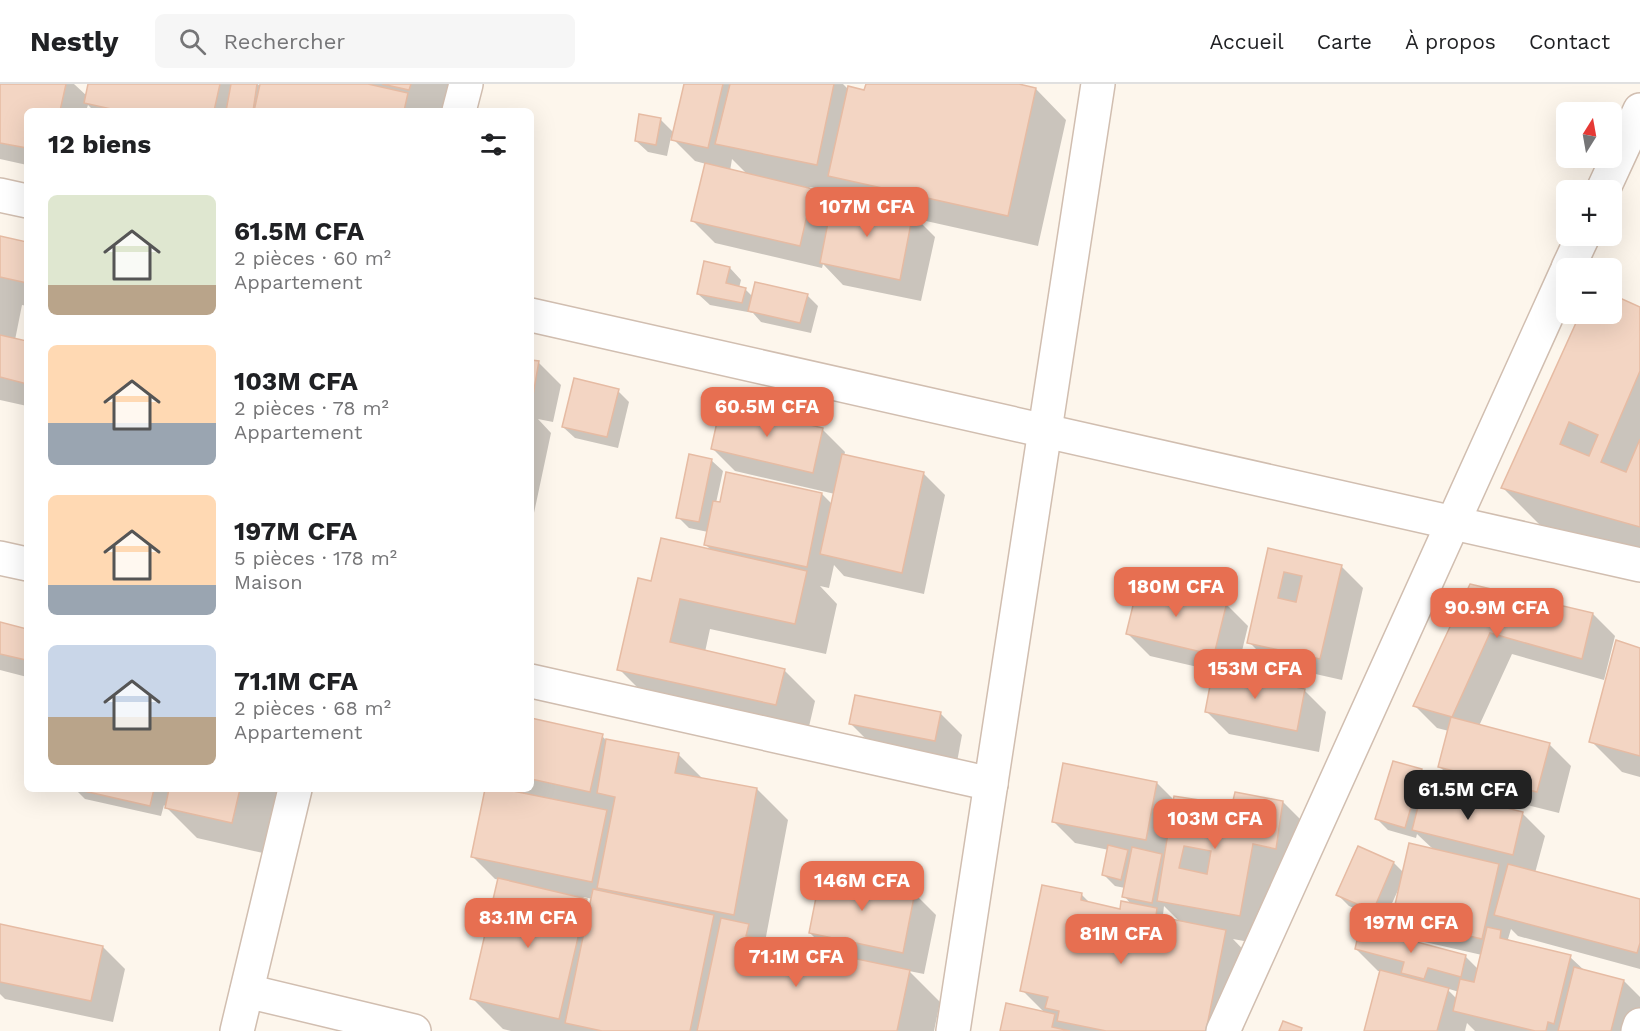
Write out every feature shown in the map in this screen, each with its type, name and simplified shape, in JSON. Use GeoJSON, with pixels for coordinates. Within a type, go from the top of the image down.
{"type":"FeatureCollection","features":[{"type":"Feature","properties":{"kind":"street"},"geometry":{"type":"LineString","coordinates":[[460,108],[466,84]]}},
{"type":"Feature","properties":{"kind":"street"},"geometry":{"type":"LineString","coordinates":[[953,1031],[1098,84]]}},
{"type":"Feature","properties":{"kind":"street"},"geometry":{"type":"LineString","coordinates":[[1608,180],[1640,110]]}},
{"type":"Feature","properties":{"kind":"street"},"geometry":{"type":"LineString","coordinates":[[0,195],[24,200]]}},
{"type":"Feature","properties":{"kind":"street"},"geometry":{"type":"LineString","coordinates":[[1223,1031],[1556,295]]}},
{"type":"Feature","properties":{"kind":"street"},"geometry":{"type":"LineString","coordinates":[[534,316],[1640,565]]}},
{"type":"Feature","properties":{"kind":"street"},"geometry":{"type":"LineString","coordinates":[[0,558],[24,563]]}},
{"type":"Feature","properties":{"kind":"street"},"geometry":{"type":"LineString","coordinates":[[534,682],[991,783]]}},
{"type":"Feature","properties":{"kind":"street"},"geometry":{"type":"LineString","coordinates":[[237,1031],[295,792]]}},
{"type":"Feature","properties":{"kind":"street"},"geometry":{"type":"LineString","coordinates":[[247,991],[414,1031]]}},
{"type":"Feature","properties":{"kind":"street"},"geometry":{"type":"LineString","coordinates":[[1638,1031],[1640,1025]]}},
{"type":"Feature","properties":{"kind":"building"},"geometry":{"type":"Polygon","coordinates":[[[0,84],[66,84],[61,108],[24,108],[24,147],[0,143],[0,84]]]}},
{"type":"Feature","properties":{"kind":"building"},"geometry":{"type":"Polygon","coordinates":[[[88,84],[220,84],[215,108],[106,108],[84,103],[88,84]]]}},
{"type":"Feature","properties":{"kind":"building"},"geometry":{"type":"Polygon","coordinates":[[[231,84],[257,84],[253,108],[227,108],[231,84]]]}},
{"type":"Feature","properties":{"kind":"building"},"geometry":{"type":"Polygon","coordinates":[[[260,84],[368,84],[408,93],[405,108],[255,108],[260,84]]]}},
{"type":"Feature","properties":{"kind":"building"},"geometry":{"type":"Polygon","coordinates":[[[382,84],[411,84],[409,90],[382,84]]]}},
{"type":"Feature","properties":{"kind":"building"},"geometry":{"type":"Polygon","coordinates":[[[684,84],[723,84],[708,148],[671,140],[684,84]]]}},
{"type":"Feature","properties":{"kind":"building"},"geometry":{"type":"Polygon","coordinates":[[[730,84],[834,84],[817,165],[715,144],[730,84]]]}},
{"type":"Feature","properties":{"kind":"building"},"geometry":{"type":"Polygon","coordinates":[[[866,84],[1019,84],[1036,88],[1008,216],[828,176],[848,86],[864,90],[866,84]]]}},
{"type":"Feature","properties":{"kind":"building"},"geometry":{"type":"Polygon","coordinates":[[[639,114],[661,118],[656,145],[635,141],[639,114]]]}},
{"type":"Feature","properties":{"kind":"building"},"geometry":{"type":"Polygon","coordinates":[[[705,163],[813,189],[800,246],[691,221],[705,163]]]}},
{"type":"Feature","properties":{"kind":"building"},"geometry":{"type":"Polygon","coordinates":[[[833,197],[913,213],[900,280],[820,263],[833,197]]]}},
{"type":"Feature","properties":{"kind":"building"},"geometry":{"type":"Polygon","coordinates":[[[0,236],[24,241],[24,282],[0,277],[0,236]]]}},
{"type":"Feature","properties":{"kind":"building"},"geometry":{"type":"Polygon","coordinates":[[[704,261],[730,267],[726,283],[746,288],[742,303],[697,294],[704,261]]]}},
{"type":"Feature","properties":{"kind":"building"},"geometry":{"type":"Polygon","coordinates":[[[755,282],[808,294],[800,323],[748,311],[755,282]]]}},
{"type":"Feature","properties":{"kind":"building"},"geometry":{"type":"Polygon","coordinates":[[[1622,299],[1640,307],[1640,371],[1601,462],[1626,472],[1640,439],[1640,527],[1501,488],[1575,324],[1622,324],[1622,299]],[[1569,422],[1560,444],[1589,456],[1598,435],[1569,422]]]}},
{"type":"Feature","properties":{"kind":"building"},"geometry":{"type":"Polygon","coordinates":[[[0,335],[24,340],[24,383],[0,377],[0,335]]]}},
{"type":"Feature","properties":{"kind":"building"},"geometry":{"type":"Polygon","coordinates":[[[534,360],[539,361],[534,390],[534,360]]]}},
{"type":"Feature","properties":{"kind":"building"},"geometry":{"type":"Polygon","coordinates":[[[574,378],[619,389],[607,437],[562,427],[574,378]]]}},
{"type":"Feature","properties":{"kind":"building"},"geometry":{"type":"Polygon","coordinates":[[[721,404],[823,428],[813,473],[711,449],[721,404]]]}},
{"type":"Feature","properties":{"kind":"building"},"geometry":{"type":"Polygon","coordinates":[[[689,454],[712,459],[699,522],[676,518],[689,454]]]}},
{"type":"Feature","properties":{"kind":"building"},"geometry":{"type":"Polygon","coordinates":[[[842,454],[924,472],[902,573],[820,554],[842,454]]]}},
{"type":"Feature","properties":{"kind":"building"},"geometry":{"type":"Polygon","coordinates":[[[726,472],[822,493],[807,567],[704,545],[713,501],[720,502],[726,472]]]}},
{"type":"Feature","properties":{"kind":"building"},"geometry":{"type":"Polygon","coordinates":[[[661,538],[807,571],[795,624],[680,599],[670,642],[785,669],[776,705],[617,670],[638,578],[651,581],[661,538]]]}},
{"type":"Feature","properties":{"kind":"building"},"geometry":{"type":"Polygon","coordinates":[[[1268,548],[1342,565],[1320,659],[1247,643],[1268,548]],[[1284,572],[1278,598],[1296,602],[1302,576],[1284,572]]]}},
{"type":"Feature","properties":{"kind":"building"},"geometry":{"type":"Polygon","coordinates":[[[1139,581],[1227,602],[1214,655],[1126,634],[1139,581]]]}},
{"type":"Feature","properties":{"kind":"building"},"geometry":{"type":"Polygon","coordinates":[[[1470,584],[1593,613],[1582,659],[1490,633],[1452,717],[1413,706],[1470,584]]]}},
{"type":"Feature","properties":{"kind":"building"},"geometry":{"type":"Polygon","coordinates":[[[0,622],[24,628],[24,660],[0,654],[0,622]]]}},
{"type":"Feature","properties":{"kind":"building"},"geometry":{"type":"Polygon","coordinates":[[[1616,640],[1640,648],[1640,756],[1589,742],[1616,640]]]}},
{"type":"Feature","properties":{"kind":"building"},"geometry":{"type":"Polygon","coordinates":[[[1213,670],[1305,689],[1297,731],[1205,712],[1213,670]]]}},
{"type":"Feature","properties":{"kind":"building"},"geometry":{"type":"Polygon","coordinates":[[[855,695],[941,712],[935,741],[849,724],[855,695]]]}},
{"type":"Feature","properties":{"kind":"building"},"geometry":{"type":"Polygon","coordinates":[[[1451,717],[1550,743],[1537,792],[1438,767],[1451,717]]]}},
{"type":"Feature","properties":{"kind":"building"},"geometry":{"type":"Polygon","coordinates":[[[534,719],[603,734],[590,792],[534,780],[534,719]]]}},
{"type":"Feature","properties":{"kind":"building"},"geometry":{"type":"Polygon","coordinates":[[[606,739],[679,753],[675,773],[757,788],[734,915],[597,888],[615,797],[597,793],[606,739]]]}},
{"type":"Feature","properties":{"kind":"building"},"geometry":{"type":"Polygon","coordinates":[[[1393,761],[1422,769],[1405,828],[1375,819],[1393,761]]]}},
{"type":"Feature","properties":{"kind":"building"},"geometry":{"type":"Polygon","coordinates":[[[1063,763],[1157,782],[1146,840],[1052,822],[1063,763]]]}},
{"type":"Feature","properties":{"kind":"building"},"geometry":{"type":"Polygon","coordinates":[[[1423,787],[1523,812],[1513,855],[1412,830],[1423,787]]]}},
{"type":"Feature","properties":{"kind":"building"},"geometry":{"type":"Polygon","coordinates":[[[88,792],[153,792],[150,806],[88,792]]]}},
{"type":"Feature","properties":{"kind":"building"},"geometry":{"type":"Polygon","coordinates":[[[168,792],[239,792],[232,823],[165,808],[168,792]]]}},
{"type":"Feature","properties":{"kind":"building"},"geometry":{"type":"Polygon","coordinates":[[[484,792],[518,792],[607,810],[592,882],[471,857],[484,792]]]}},
{"type":"Feature","properties":{"kind":"building"},"geometry":{"type":"Polygon","coordinates":[[[1235,792],[1283,801],[1276,849],[1253,844],[1240,916],[1157,901],[1174,796],[1232,805],[1235,792]],[[1184,846],[1179,868],[1207,874],[1211,851],[1184,846]]]}},
{"type":"Feature","properties":{"kind":"building"},"geometry":{"type":"Polygon","coordinates":[[[1409,843],[1499,864],[1482,939],[1392,918],[1409,843]]]}},
{"type":"Feature","properties":{"kind":"building"},"geometry":{"type":"Polygon","coordinates":[[[1108,845],[1128,850],[1121,880],[1102,875],[1108,845]]]}},
{"type":"Feature","properties":{"kind":"building"},"geometry":{"type":"Polygon","coordinates":[[[1358,846],[1394,862],[1373,911],[1336,895],[1358,846]]]}},
{"type":"Feature","properties":{"kind":"building"},"geometry":{"type":"Polygon","coordinates":[[[1132,847],[1162,854],[1152,903],[1122,897],[1132,847]]]}},
{"type":"Feature","properties":{"kind":"building"},"geometry":{"type":"Polygon","coordinates":[[[1508,864],[1640,899],[1640,943],[1637,953],[1494,915],[1508,864]]]}},
{"type":"Feature","properties":{"kind":"building"},"geometry":{"type":"Polygon","coordinates":[[[821,872],[915,892],[903,953],[809,933],[821,872]]]}},
{"type":"Feature","properties":{"kind":"building"},"geometry":{"type":"Polygon","coordinates":[[[498,878],[587,899],[559,1019],[470,999],[498,878]]]}},
{"type":"Feature","properties":{"kind":"building"},"geometry":{"type":"Polygon","coordinates":[[[1042,885],[1082,893],[1081,900],[1120,909],[1121,901],[1157,908],[1156,916],[1226,930],[1206,1031],[1106,1031],[1057,1021],[1059,1011],[1045,1008],[1048,997],[1020,991],[1042,885]]]}},
{"type":"Feature","properties":{"kind":"building"},"geometry":{"type":"Polygon","coordinates":[[[593,889],[714,915],[690,1031],[602,1031],[565,1023],[593,889]]]}},
{"type":"Feature","properties":{"kind":"building"},"geometry":{"type":"Polygon","coordinates":[[[721,918],[749,924],[746,936],[910,970],[897,1031],[697,1031],[721,918]]]}},
{"type":"Feature","properties":{"kind":"building"},"geometry":{"type":"Polygon","coordinates":[[[0,924],[103,946],[91,1001],[0,982],[0,924]]]}},
{"type":"Feature","properties":{"kind":"building"},"geometry":{"type":"Polygon","coordinates":[[[1360,927],[1466,955],[1461,977],[1428,968],[1424,979],[1401,973],[1404,962],[1355,949],[1360,927]]]}},
{"type":"Feature","properties":{"kind":"building"},"geometry":{"type":"Polygon","coordinates":[[[1487,927],[1501,930],[1500,938],[1571,955],[1554,1024],[1548,1022],[1546,1031],[1535,1031],[1453,1011],[1460,979],[1474,982],[1487,927]]]}},
{"type":"Feature","properties":{"kind":"building"},"geometry":{"type":"Polygon","coordinates":[[[1574,967],[1624,980],[1611,1031],[1558,1031],[1574,967]]]}},
{"type":"Feature","properties":{"kind":"building"},"geometry":{"type":"Polygon","coordinates":[[[1380,970],[1449,988],[1437,1031],[1364,1031],[1380,970]]]}},
{"type":"Feature","properties":{"kind":"building"},"geometry":{"type":"Polygon","coordinates":[[[1006,1003],[1055,1014],[1052,1027],[1070,1031],[1000,1031],[1006,1003]]]}},
{"type":"Feature","properties":{"kind":"building"},"geometry":{"type":"Polygon","coordinates":[[[1283,1021],[1302,1028],[1301,1031],[1279,1031],[1283,1021]]]}}]}
